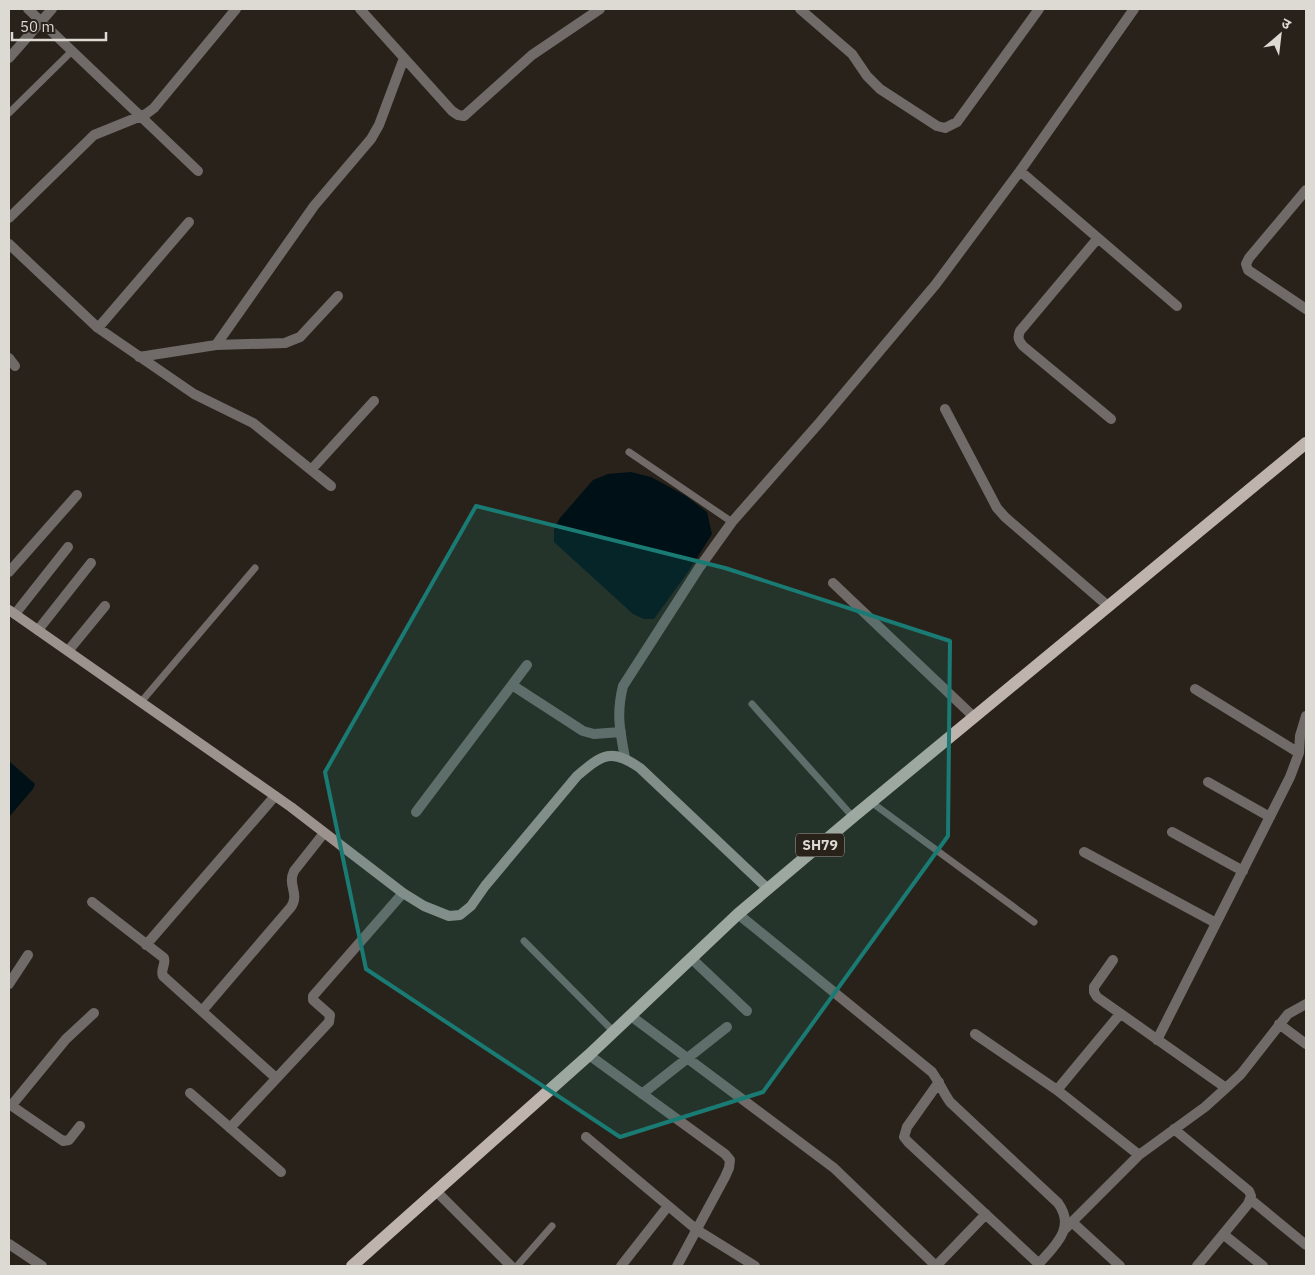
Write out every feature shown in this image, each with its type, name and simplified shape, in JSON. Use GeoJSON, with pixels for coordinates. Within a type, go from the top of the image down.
{"type":"FeatureCollection","features":[{"type":"Feature","properties":{"kind":"main road","name":"SH79"},"geometry":{"type":"LineString","coordinates":[[352,1266],[589,1055],[738,914],[1306,443]]}},
{"type":"Feature","properties":{"kind":"main road"},"geometry":{"type":"LineString","coordinates":[[12,612],[275,796],[403,893],[424,906],[449,916],[460,914],[471,906],[485,886],[577,776],[594,762],[609,755],[625,758],[640,768],[768,890]]}},
{"type":"Feature","properties":{"kind":"street"},"geometry":{"type":"LineString","coordinates":[[28,9],[198,171]]}},
{"type":"Feature","properties":{"kind":"street"},"geometry":{"type":"LineString","coordinates":[[9,58],[52,9]]}},
{"type":"Feature","properties":{"kind":"street"},"geometry":{"type":"LineString","coordinates":[[9,218],[94,135],[146,114],[162,101],[236,9]]}},
{"type":"Feature","properties":{"kind":"street"},"geometry":{"type":"LineString","coordinates":[[360,9],[452,111],[464,116],[532,55],[600,9]]}},
{"type":"Feature","properties":{"kind":"street"},"geometry":{"type":"LineString","coordinates":[[800,9],[852,54],[866,76],[880,89],[936,126],[945,128],[957,122],[1039,9]]}},
{"type":"Feature","properties":{"kind":"street"},"geometry":{"type":"LineString","coordinates":[[625,758],[618,718],[619,701],[623,686],[699,568],[732,522],[820,422],[936,284],[1020,171],[1134,9]]}},
{"type":"Feature","properties":{"kind":"street"},"geometry":{"type":"LineString","coordinates":[[216,345],[314,206],[371,139],[379,125],[404,58]]}},
{"type":"Feature","properties":{"kind":"street"},"geometry":{"type":"LineString","coordinates":[[1020,171],[1177,306]]}},
{"type":"Feature","properties":{"kind":"street"},"geometry":{"type":"LineString","coordinates":[[1306,190],[1246,264],[1248,270],[1306,309]]}},
{"type":"Feature","properties":{"kind":"street"},"geometry":{"type":"LineString","coordinates":[[98,328],[189,222]]}},
{"type":"Feature","properties":{"kind":"street"},"geometry":{"type":"LineString","coordinates":[[1098,238],[1018,336],[1023,346],[1111,419]]}},
{"type":"Feature","properties":{"kind":"street"},"geometry":{"type":"LineString","coordinates":[[9,244],[98,328],[194,394],[253,423],[331,486]]}},
{"type":"Feature","properties":{"kind":"street"},"geometry":{"type":"LineString","coordinates":[[140,357],[216,345],[285,343],[292,341],[300,337],[338,296]]}},
{"type":"Feature","properties":{"kind":"street"},"geometry":{"type":"LineString","coordinates":[[311,470],[374,400]]}},
{"type":"Feature","properties":{"kind":"street"},"geometry":{"type":"LineString","coordinates":[[945,409],[997,508],[1108,606]]}},
{"type":"Feature","properties":{"kind":"street"},"geometry":{"type":"LineString","coordinates":[[9,572],[77,495]]}},
{"type":"Feature","properties":{"kind":"street"},"geometry":{"type":"LineString","coordinates":[[12,612],[68,546]]}},
{"type":"Feature","properties":{"kind":"street"},"geometry":{"type":"LineString","coordinates":[[38,630],[91,563]]}},
{"type":"Feature","properties":{"kind":"street"},"geometry":{"type":"LineString","coordinates":[[833,583],[974,717]]}},
{"type":"Feature","properties":{"kind":"street"},"geometry":{"type":"LineString","coordinates":[[68,651],[105,606]]}},
{"type":"Feature","properties":{"kind":"street"},"geometry":{"type":"LineString","coordinates":[[416,812],[527,665]]}},
{"type":"Feature","properties":{"kind":"street"},"geometry":{"type":"LineString","coordinates":[[512,685],[583,731],[594,734],[621,732]]}},
{"type":"Feature","properties":{"kind":"street"},"geometry":{"type":"LineString","coordinates":[[1195,689],[1299,753]]}},
{"type":"Feature","properties":{"kind":"street"},"geometry":{"type":"LineString","coordinates":[[1157,1040],[1290,777],[1299,753],[1300,736],[1306,716]]}},
{"type":"Feature","properties":{"kind":"street"},"geometry":{"type":"LineString","coordinates":[[1208,782],[1270,817]]}},
{"type":"Feature","properties":{"kind":"street"},"geometry":{"type":"LineString","coordinates":[[146,945],[275,796]]}},
{"type":"Feature","properties":{"kind":"street"},"geometry":{"type":"LineString","coordinates":[[202,1011],[292,908],[295,895],[291,877],[324,832]]}},
{"type":"Feature","properties":{"kind":"street"},"geometry":{"type":"LineString","coordinates":[[1172,832],[1243,870]]}},
{"type":"Feature","properties":{"kind":"street"},"geometry":{"type":"LineString","coordinates":[[1084,852],[1216,923]]}},
{"type":"Feature","properties":{"kind":"street"},"geometry":{"type":"LineString","coordinates":[[230,1128],[330,1019],[327,1012],[312,999],[313,996],[403,893]]}},
{"type":"Feature","properties":{"kind":"street"},"geometry":{"type":"LineString","coordinates":[[92,902],[164,958],[165,963],[162,976],[276,1078]]}},
{"type":"Feature","properties":{"kind":"street"},"geometry":{"type":"LineString","coordinates":[[738,914],[932,1072],[950,1102],[1058,1203],[1069,1225],[1120,1266]]}},
{"type":"Feature","properties":{"kind":"street"},"geometry":{"type":"LineString","coordinates":[[9,984],[28,955]]}},
{"type":"Feature","properties":{"kind":"street"},"geometry":{"type":"LineString","coordinates":[[692,959],[747,1011]]}},
{"type":"Feature","properties":{"kind":"street"},"geometry":{"type":"LineString","coordinates":[[1113,960],[1094,987],[1094,992],[1097,996],[1226,1088]]}},
{"type":"Feature","properties":{"kind":"street"},"geometry":{"type":"LineString","coordinates":[[939,1082],[907,1127],[904,1137],[1038,1265],[1069,1225],[1139,1155],[1205,1107],[1241,1074],[1279,1024],[1296,1009],[1306,1004]]}},
{"type":"Feature","properties":{"kind":"street"},"geometry":{"type":"LineString","coordinates":[[80,1126],[69,1140],[63,1141],[10,1105],[66,1040],[94,1013]]}},
{"type":"Feature","properties":{"kind":"street"},"geometry":{"type":"LineString","coordinates":[[1057,1090],[1120,1014]]}},
{"type":"Feature","properties":{"kind":"street"},"geometry":{"type":"LineString","coordinates":[[631,1016],[834,1168],[936,1266],[986,1214]]}},
{"type":"Feature","properties":{"kind":"street"},"geometry":{"type":"LineString","coordinates":[[1279,1024],[1306,1044]]}},
{"type":"Feature","properties":{"kind":"street"},"geometry":{"type":"LineString","coordinates":[[642,1094],[726,1027]]}},
{"type":"Feature","properties":{"kind":"street"},"geometry":{"type":"LineString","coordinates":[[975,1034],[1057,1090],[1139,1155]]}},
{"type":"Feature","properties":{"kind":"street"},"geometry":{"type":"LineString","coordinates":[[589,1055],[725,1154],[730,1160],[725,1177],[677,1266]]}},
{"type":"Feature","properties":{"kind":"street"},"geometry":{"type":"LineString","coordinates":[[190,1093],[281,1172]]}},
{"type":"Feature","properties":{"kind":"street"},"geometry":{"type":"LineString","coordinates":[[1174,1129],[1249,1191],[1251,1196],[1197,1266]]}},
{"type":"Feature","properties":{"kind":"street"},"geometry":{"type":"LineString","coordinates":[[586,1137],[697,1230],[756,1266]]}},
{"type":"Feature","properties":{"kind":"street"},"geometry":{"type":"LineString","coordinates":[[436,1191],[511,1266]]}},
{"type":"Feature","properties":{"kind":"street"},"geometry":{"type":"LineString","coordinates":[[1250,1199],[1306,1244]]}},
{"type":"Feature","properties":{"kind":"street"},"geometry":{"type":"LineString","coordinates":[[621,1266],[668,1206]]}},
{"type":"Feature","properties":{"kind":"street"},"geometry":{"type":"LineString","coordinates":[[1223,1234],[1263,1266]]}},
{"type":"Feature","properties":{"kind":"street"},"geometry":{"type":"LineString","coordinates":[[9,1244],[42,1266]]}},
{"type":"Feature","properties":{"kind":"lane"},"geometry":{"type":"LineString","coordinates":[[9,113],[72,51]]}},
{"type":"Feature","properties":{"kind":"lane"},"geometry":{"type":"LineString","coordinates":[[629,452],[732,522]]}},
{"type":"Feature","properties":{"kind":"lane"},"geometry":{"type":"LineString","coordinates":[[141,702],[255,568]]}},
{"type":"Feature","properties":{"kind":"lane"},"geometry":{"type":"LineString","coordinates":[[752,704],[853,817]]}},
{"type":"Feature","properties":{"kind":"lane"},"geometry":{"type":"LineString","coordinates":[[871,802],[1034,922]]}},
{"type":"Feature","properties":{"kind":"lane"},"geometry":{"type":"LineString","coordinates":[[524,941],[614,1032]]}},
{"type":"Feature","properties":{"kind":"lane"},"geometry":{"type":"LineString","coordinates":[[517,1266],[552,1226]]}},
{"type":"Feature","properties":{"kind":"highlighted area"},"geometry":{"type":"Polygon","coordinates":[[[476,506],[725,568],[950,641],[948,836],[763,1092],[620,1137],[366,969],[325,772],[476,506]]]}},
{"type":"Feature","properties":{"kind":"shaded area"},"geometry":{"type":"Polygon","coordinates":[[[631,472],[651,477],[686,496],[707,512],[712,534],[688,572],[654,619],[644,619],[633,614],[554,542],[554,529],[560,518],[593,480],[608,474],[631,472]]]}},
{"type":"Feature","properties":{"kind":"shaded area"},"geometry":{"type":"Polygon","coordinates":[[[9,761],[35,784],[33,789],[9,817],[9,761]]]}}]}
